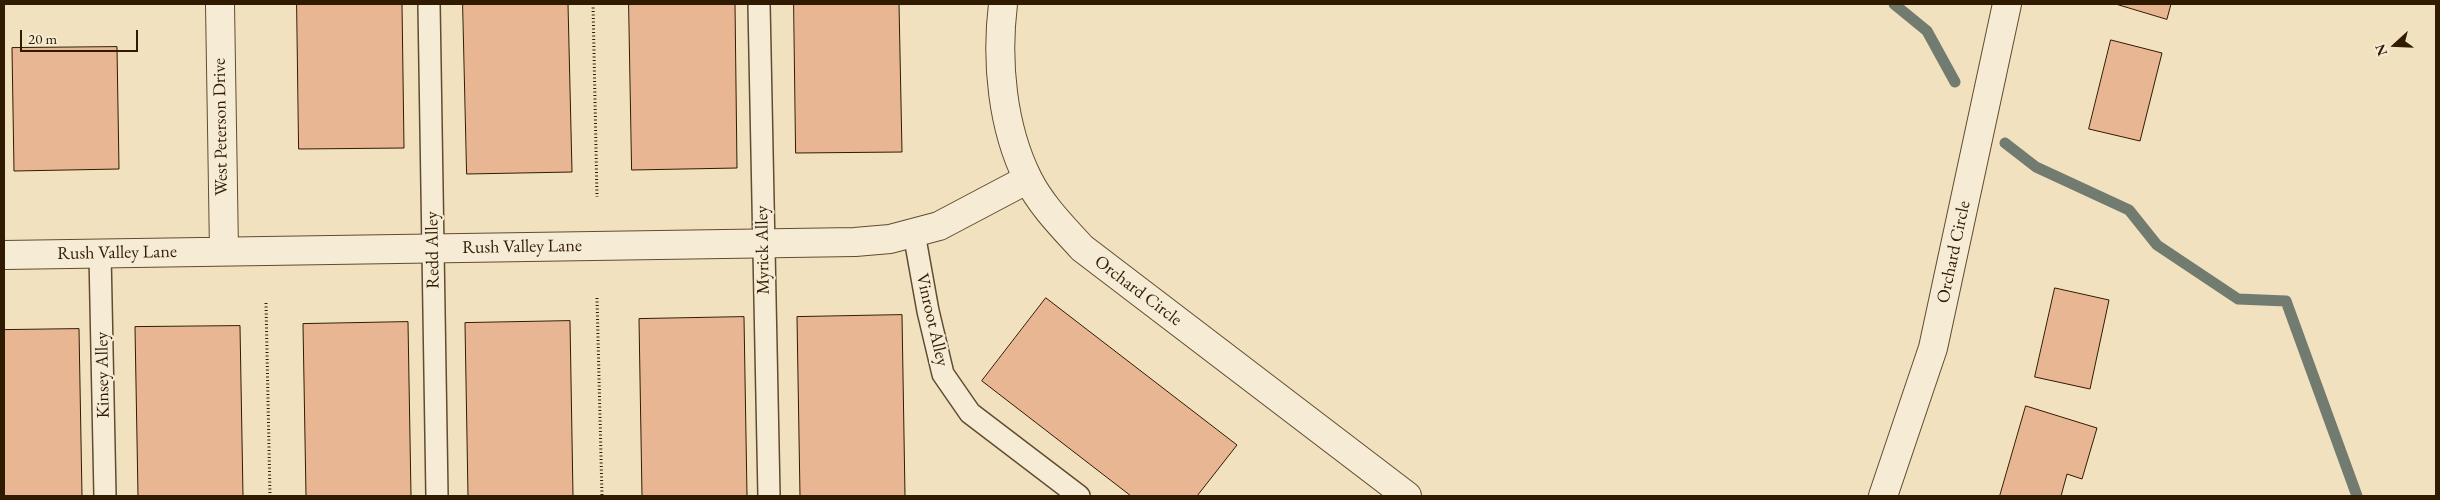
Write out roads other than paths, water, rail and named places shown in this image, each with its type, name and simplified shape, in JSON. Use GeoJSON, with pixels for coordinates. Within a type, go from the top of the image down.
{"type":"FeatureCollection","features":[{"type":"Feature","properties":{"kind":"street","name":"West Peterson Drive"},"geometry":{"type":"LineString","coordinates":[[220,4],[224,251]]}},
{"type":"Feature","properties":{"kind":"street","name":"Orchard Circle"},"geometry":{"type":"LineString","coordinates":[[1003,4],[1000,28],[1002,87],[1010,132],[1028,179],[1049,212],[1082,248],[1407,496]]}},
{"type":"Feature","properties":{"kind":"street","name":"Orchard Circle"},"geometry":{"type":"LineString","coordinates":[[1883,496],[1933,348],[2007,4]]}},
{"type":"Feature","properties":{"kind":"street","name":"Rush Valley Lane"},"geometry":{"type":"LineString","coordinates":[[4,255],[762,245],[855,242],[890,239],[939,226],[1028,179]]}},
{"type":"Feature","properties":{"kind":"lane","name":"Redd Alley"},"geometry":{"type":"LineString","coordinates":[[429,4],[437,496]]}},
{"type":"Feature","properties":{"kind":"lane","name":"Myrick Alley"},"geometry":{"type":"LineString","coordinates":[[759,4],[762,245],[769,496]]}},
{"type":"Feature","properties":{"kind":"lane","name":"Vinroot Alley"},"geometry":{"type":"LineString","coordinates":[[914,233],[928,311],[944,374],[970,413],[1079,496]]}},
{"type":"Feature","properties":{"kind":"lane","name":"Kinsey Alley"},"geometry":{"type":"LineString","coordinates":[[100,254],[105,496]]}},
{"type":"Feature","properties":{"kind":"waterway"},"geometry":{"type":"LineString","coordinates":[[1894,4],[1927,31],[1955,82]]}},
{"type":"Feature","properties":{"kind":"waterway"},"geometry":{"type":"LineString","coordinates":[[2005,143],[2036,167],[2129,210],[2157,245],[2238,299],[2286,301],[2357,496]]}}]}
